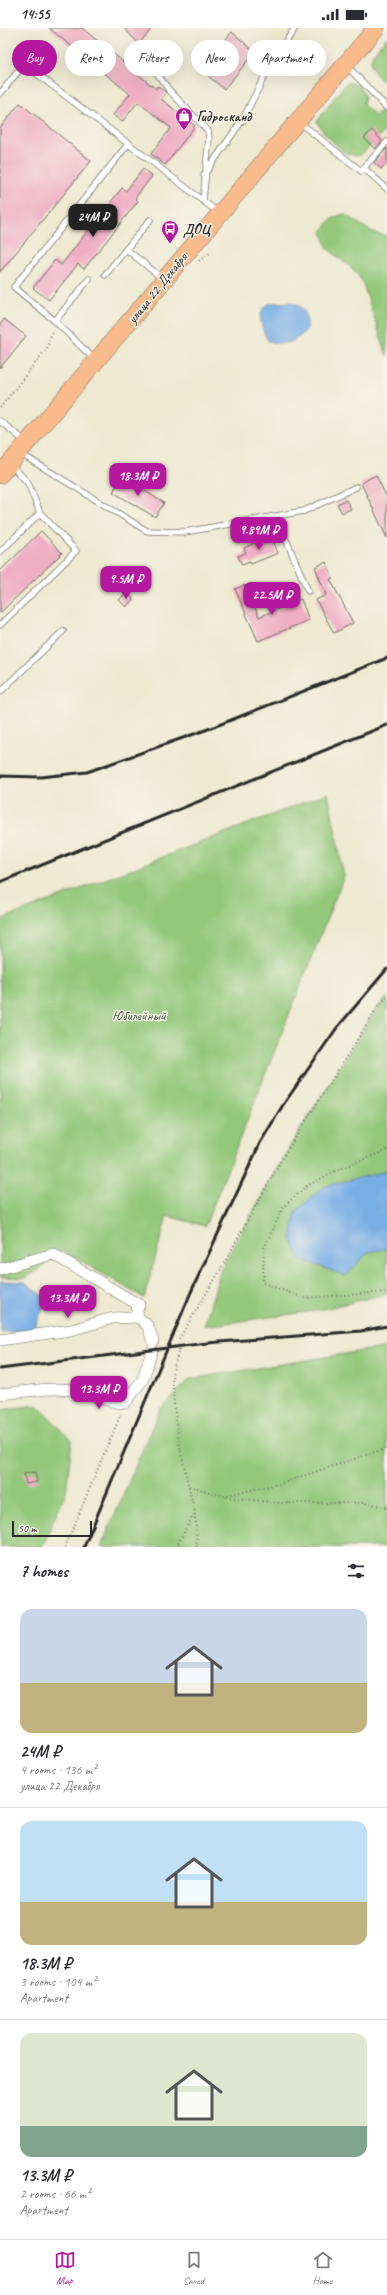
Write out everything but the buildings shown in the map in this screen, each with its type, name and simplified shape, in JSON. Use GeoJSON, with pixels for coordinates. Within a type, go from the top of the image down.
{"type":"FeatureCollection","features":[{"type":"Feature","properties":{"kind":"main road","name":"улица 22 Декабря"},"geometry":{"type":"LineString","coordinates":[[14,459],[297,120],[376,28]]}},
{"type":"Feature","properties":{"kind":"street"},"geometry":{"type":"LineString","coordinates":[[0,1269],[53,1254],[140,1305],[137,1310],[138,1317],[148,1326],[152,1347],[143,1379],[125,1403],[114,1403],[76,1390],[52,1390],[0,1394]]}},
{"type":"Feature","properties":{"kind":"street"},"geometry":{"type":"LineString","coordinates":[[0,1340],[71,1330],[113,1318],[138,1317]]}},
{"type":"Feature","properties":{"kind":"lane"},"geometry":{"type":"LineString","coordinates":[[204,175],[243,119],[269,67],[295,28]]}},
{"type":"Feature","properties":{"kind":"lane"},"geometry":{"type":"LineString","coordinates":[[345,63],[387,108]]}},
{"type":"Feature","properties":{"kind":"lane"},"geometry":{"type":"LineString","coordinates":[[0,94],[24,64],[219,213]]}},
{"type":"Feature","properties":{"kind":"lane"},"geometry":{"type":"LineString","coordinates":[[159,76],[169,90],[208,131],[209,137],[204,175],[203,201]]}},
{"type":"Feature","properties":{"kind":"lane"},"geometry":{"type":"LineString","coordinates":[[297,120],[361,171],[387,142]]}},
{"type":"Feature","properties":{"kind":"lane"},"geometry":{"type":"LineString","coordinates":[[96,362],[55,321],[14,287],[129,143]]}},
{"type":"Feature","properties":{"kind":"lane"},"geometry":{"type":"LineString","coordinates":[[364,168],[387,189]]}},
{"type":"Feature","properties":{"kind":"lane"},"geometry":{"type":"LineString","coordinates":[[105,275],[150,220]]}},
{"type":"Feature","properties":{"kind":"lane"},"geometry":{"type":"LineString","coordinates":[[126,249],[164,280]]}},
{"type":"Feature","properties":{"kind":"lane"},"geometry":{"type":"LineString","coordinates":[[55,321],[89,279]]}},
{"type":"Feature","properties":{"kind":"lane"},"geometry":{"type":"LineString","coordinates":[[0,421],[14,459],[28,483],[40,513],[76,551],[0,625]]}},
{"type":"Feature","properties":{"kind":"lane"},"geometry":{"type":"LineString","coordinates":[[14,459],[147,531],[185,532],[304,511],[356,487]]}},
{"type":"Feature","properties":{"kind":"lane"},"geometry":{"type":"LineString","coordinates":[[0,552],[40,513]]}},
{"type":"Feature","properties":{"kind":"lane"},"geometry":{"type":"LineString","coordinates":[[276,516],[308,592]]}},
{"type":"Feature","properties":{"kind":"lane"},"geometry":{"type":"LineString","coordinates":[[0,692],[63,631]]}},
{"type":"Feature","properties":{"kind":"path"},"geometry":{"type":"LineString","coordinates":[[0,408],[47,348],[52,338],[55,321]]}},
{"type":"Feature","properties":{"kind":"path"},"geometry":{"type":"LineString","coordinates":[[179,1339],[221,1268],[283,1157],[377,1008],[387,996]]}},
{"type":"Feature","properties":{"kind":"path"},"geometry":{"type":"LineString","coordinates":[[387,1150],[337,1170],[306,1186],[284,1206],[264,1248],[263,1283],[304,1298],[387,1292]]}},
{"type":"Feature","properties":{"kind":"path"},"geometry":{"type":"LineString","coordinates":[[179,1349],[172,1374],[181,1453],[195,1513],[198,1547]]}},
{"type":"Feature","properties":{"kind":"path"},"geometry":{"type":"LineString","coordinates":[[65,1547],[125,1403]]}},
{"type":"Feature","properties":{"kind":"path"},"geometry":{"type":"LineString","coordinates":[[223,1496],[278,1484],[387,1448]]}},
{"type":"Feature","properties":{"kind":"path"},"geometry":{"type":"LineString","coordinates":[[189,1486],[223,1496],[279,1503],[368,1503],[387,1508]]}},
{"type":"Feature","properties":{"kind":"path"},"geometry":{"type":"LineString","coordinates":[[176,1547],[195,1513]]}},
{"type":"Feature","properties":{"kind":"green space"},"geometry":{"type":"Polygon","coordinates":[[[387,37],[387,86],[374,72],[370,62],[375,52],[387,37]]]}},
{"type":"Feature","properties":{"kind":"green space"},"geometry":{"type":"Polygon","coordinates":[[[349,82],[360,87],[365,97],[363,104],[375,116],[381,112],[384,113],[387,119],[386,130],[361,155],[358,156],[348,154],[340,149],[325,134],[317,121],[345,84],[349,82]]]}},
{"type":"Feature","properties":{"kind":"green space"},"geometry":{"type":"Polygon","coordinates":[[[345,214],[370,231],[381,235],[387,235],[387,356],[362,281],[354,270],[328,249],[322,232],[331,220],[337,216],[345,214]]]}},
{"type":"Feature","properties":{"kind":"green space","name":"Юбилейный"},"geometry":{"type":"Polygon","coordinates":[[[328,793],[344,876],[205,1226],[167,1216],[144,1298],[64,1251],[26,1278],[0,1277],[0,920],[328,793]]]}},
{"type":"Feature","properties":{"kind":"green space"},"geometry":{"type":"Polygon","coordinates":[[[387,997],[387,1294],[315,1311],[204,1326],[221,1269],[283,1157],[377,1008],[387,997]]]}},
{"type":"Feature","properties":{"kind":"green space"},"geometry":{"type":"Polygon","coordinates":[[[387,1347],[387,1547],[101,1547],[160,1409],[190,1379],[387,1347]]]}},
{"type":"Feature","properties":{"kind":"green space"},"geometry":{"type":"Polygon","coordinates":[[[37,1405],[72,1440],[66,1492],[42,1547],[0,1547],[0,1410],[37,1405]]]}},
{"type":"Feature","properties":{"kind":"water"},"geometry":{"type":"Polygon","coordinates":[[[291,302],[300,306],[305,312],[307,329],[298,338],[290,342],[281,343],[268,341],[261,322],[264,307],[274,303],[291,302]]]}},
{"type":"Feature","properties":{"kind":"water"},"geometry":{"type":"Polygon","coordinates":[[[387,1171],[387,1249],[368,1252],[346,1276],[300,1259],[291,1239],[296,1211],[325,1186],[387,1171]]]}},
{"type":"Feature","properties":{"kind":"water"},"geometry":{"type":"Polygon","coordinates":[[[0,1281],[25,1282],[47,1300],[33,1330],[0,1332],[0,1281]]]}},
{"type":"Feature","properties":{"kind":"railway"},"geometry":{"type":"LineString","coordinates":[[0,776],[41,777],[87,772],[211,728],[387,658]]}},
{"type":"Feature","properties":{"kind":"railway"},"geometry":{"type":"LineString","coordinates":[[0,882],[387,725]]}},
{"type":"Feature","properties":{"kind":"railway"},"geometry":{"type":"LineString","coordinates":[[84,1547],[191,1292],[260,1143],[283,1105],[336,1029],[387,969]]}},
{"type":"Feature","properties":{"kind":"railway"},"geometry":{"type":"LineString","coordinates":[[0,1369],[207,1343],[361,1331],[387,1326]]}},
{"type":"Feature","properties":{"kind":"place","name":"Гидросканд"},"geometry":{"type":"Point","coordinates":[184,131]}},
{"type":"Feature","properties":{"kind":"place","name":"ДОЦ"},"geometry":{"type":"Point","coordinates":[170,244]}}]}
